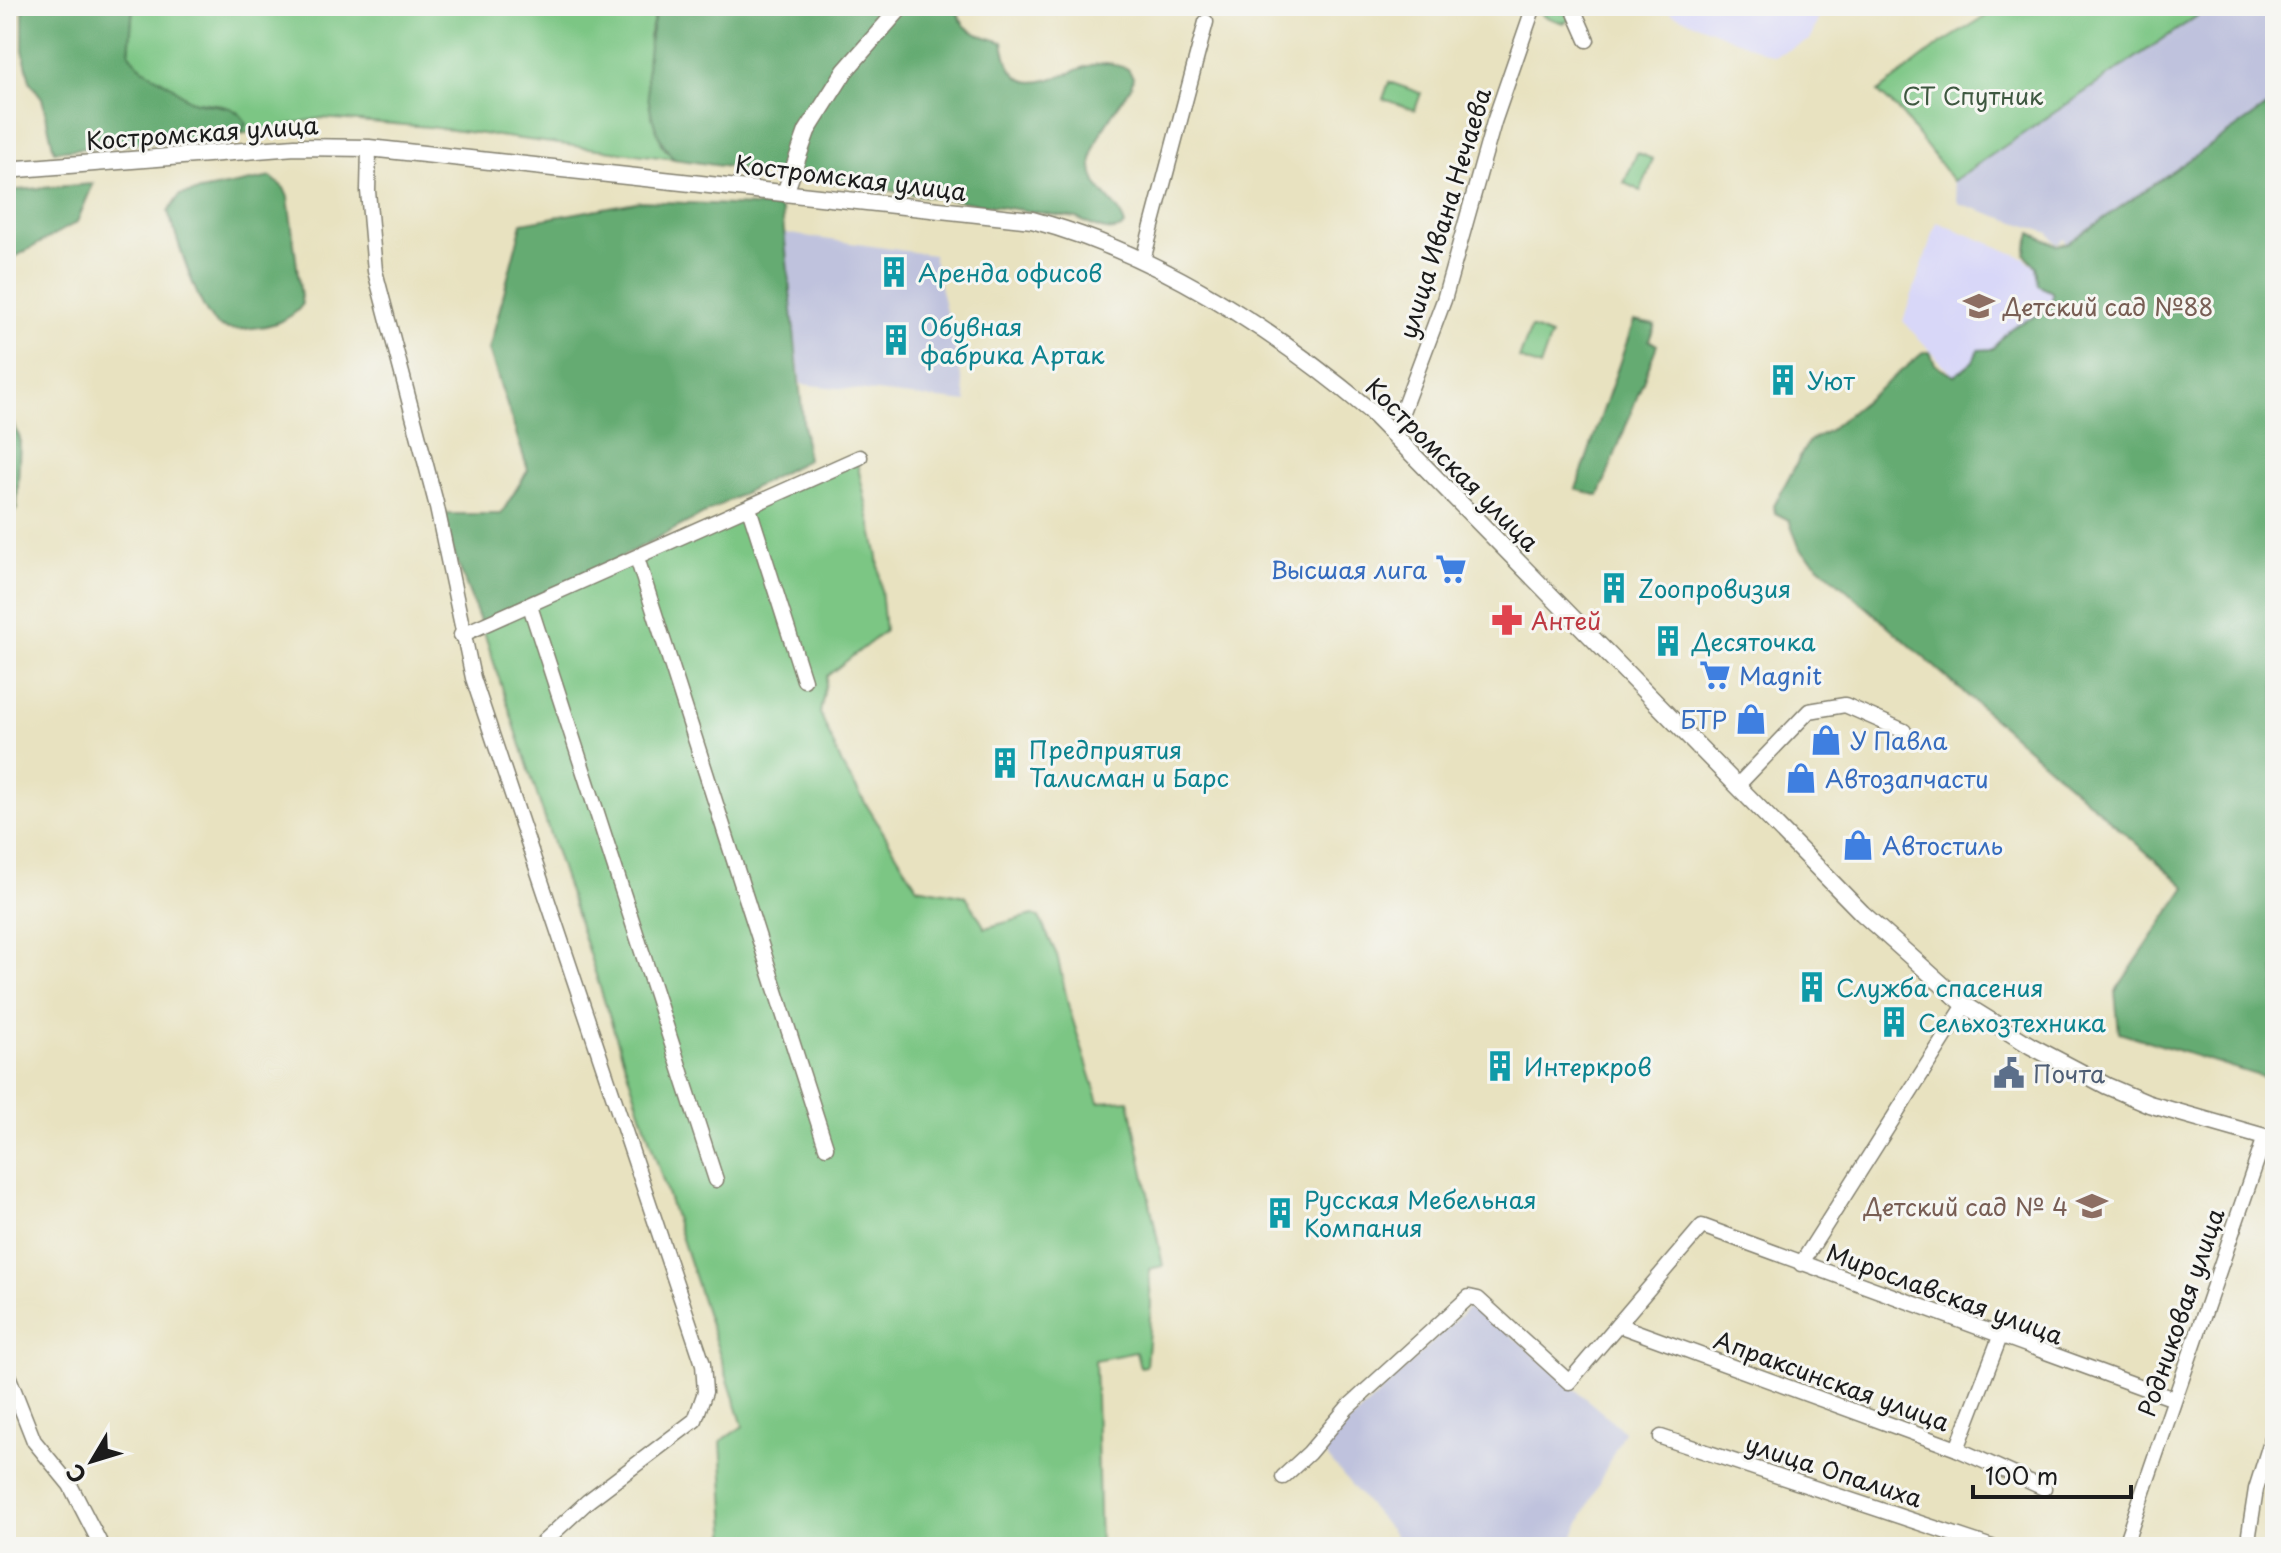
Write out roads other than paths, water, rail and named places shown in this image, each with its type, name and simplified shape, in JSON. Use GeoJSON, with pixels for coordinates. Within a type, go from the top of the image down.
{"type":"FeatureCollection","features":[{"type":"Feature","properties":{"kind":"main road"},"geometry":{"type":"LineString","coordinates":[[785,193],[807,131],[845,71],[902,6]]}},
{"type":"Feature","properties":{"kind":"main road","name":"Костромская улица"},"geometry":{"type":"LineString","coordinates":[[6,170],[295,147],[369,148],[1032,220],[1082,233],[1143,260],[1320,369],[1394,433],[1890,941],[1965,1005],[2031,1046],[2107,1086],[2149,1104],[2270,1138]]}},
{"type":"Feature","properties":{"kind":"street","name":"улица Ивана Нечаева"},"geometry":{"type":"LineString","coordinates":[[1394,433],[1444,300],[1494,122],[1534,6]]}},
{"type":"Feature","properties":{"kind":"street"},"geometry":{"type":"LineString","coordinates":[[1572,6],[1587,40]]}},
{"type":"Feature","properties":{"kind":"street"},"geometry":{"type":"LineString","coordinates":[[1143,260],[1206,22]]}},
{"type":"Feature","properties":{"kind":"street"},"geometry":{"type":"LineString","coordinates":[[369,148],[368,191],[375,271],[436,503],[461,635],[492,738],[703,1364],[705,1392],[695,1420],[588,1501],[538,1547]]}},
{"type":"Feature","properties":{"kind":"street"},"geometry":{"type":"LineString","coordinates":[[461,635],[860,457]]}},
{"type":"Feature","properties":{"kind":"street"},"geometry":{"type":"LineString","coordinates":[[749,508],[804,680]]}},
{"type":"Feature","properties":{"kind":"street"},"geometry":{"type":"LineString","coordinates":[[637,558],[826,1147]]}},
{"type":"Feature","properties":{"kind":"street"},"geometry":{"type":"LineString","coordinates":[[530,606],[716,1180]]}},
{"type":"Feature","properties":{"kind":"street"},"geometry":{"type":"LineString","coordinates":[[1737,786],[1809,711],[1845,705],[1904,731]]}},
{"type":"Feature","properties":{"kind":"street"},"geometry":{"type":"LineString","coordinates":[[1801,1264],[1965,1005]]}},
{"type":"Feature","properties":{"kind":"street","name":"Родниковая улица"},"geometry":{"type":"LineString","coordinates":[[2124,1547],[2174,1399],[2270,1138]]}},
{"type":"Feature","properties":{"kind":"street","name":"Мирославская улица"},"geometry":{"type":"LineString","coordinates":[[1618,1325],[1702,1226],[2174,1399]]}},
{"type":"Feature","properties":{"kind":"street"},"geometry":{"type":"LineString","coordinates":[[1283,1477],[1309,1453],[1347,1408],[1469,1297],[1478,1299],[1569,1382],[1618,1325]]}},
{"type":"Feature","properties":{"kind":"street","name":"Апраксинская улица"},"geometry":{"type":"LineString","coordinates":[[1618,1325],[1957,1449],[2044,1488]]}},
{"type":"Feature","properties":{"kind":"street"},"geometry":{"type":"LineString","coordinates":[[1957,1449],[2000,1337]]}},
{"type":"Feature","properties":{"kind":"street"},"geometry":{"type":"LineString","coordinates":[[6,1370],[34,1441],[70,1485],[102,1547]]}},
{"type":"Feature","properties":{"kind":"street"},"geometry":{"type":"LineString","coordinates":[[2247,1547],[2256,1489],[2275,1428]]}},
{"type":"Feature","properties":{"kind":"street","name":"улица Опалиха"},"geometry":{"type":"LineString","coordinates":[[1661,1437],[1992,1547]]}},
{"type":"Feature","properties":{"kind":"place","name":"Аренда офисов"},"geometry":{"type":"Point","coordinates":[894,272]}},
{"type":"Feature","properties":{"kind":"place","name":"Детский сад №88"},"geometry":{"type":"Point","coordinates":[1979,306]}},
{"type":"Feature","properties":{"kind":"place","name":"Обувная фабрика Артак"},"geometry":{"type":"Point","coordinates":[896,340]}},
{"type":"Feature","properties":{"kind":"place","name":"Уют"},"geometry":{"type":"Point","coordinates":[1783,380]}},
{"type":"Feature","properties":{"kind":"place","name":"Высшая лига"},"geometry":{"type":"Point","coordinates":[1451,569]}},
{"type":"Feature","properties":{"kind":"place","name":"Zоопровизия"},"geometry":{"type":"Point","coordinates":[1614,588]}},
{"type":"Feature","properties":{"kind":"place","name":"Антей"},"geometry":{"type":"Point","coordinates":[1507,620]}},
{"type":"Feature","properties":{"kind":"place","name":"Десяточка"},"geometry":{"type":"Point","coordinates":[1668,641]}},
{"type":"Feature","properties":{"kind":"place","name":"Magnit"},"geometry":{"type":"Point","coordinates":[1715,675]}},
{"type":"Feature","properties":{"kind":"place","name":"БТР"},"geometry":{"type":"Point","coordinates":[1751,719]}},
{"type":"Feature","properties":{"kind":"place","name":"У Павла"},"geometry":{"type":"Point","coordinates":[1826,740]}},
{"type":"Feature","properties":{"kind":"place","name":"Предприятия Талисман и Барс"},"geometry":{"type":"Point","coordinates":[1005,763]}},
{"type":"Feature","properties":{"kind":"place","name":"Автозапчасти"},"geometry":{"type":"Point","coordinates":[1801,778]}},
{"type":"Feature","properties":{"kind":"place","name":"Автостиль"},"geometry":{"type":"Point","coordinates":[1858,845]}},
{"type":"Feature","properties":{"kind":"place","name":"Служба спасения"},"geometry":{"type":"Point","coordinates":[1812,987]}},
{"type":"Feature","properties":{"kind":"place","name":"Сельхозтехника"},"geometry":{"type":"Point","coordinates":[1894,1022]}},
{"type":"Feature","properties":{"kind":"place","name":"Интеркров"},"geometry":{"type":"Point","coordinates":[1500,1066]}},
{"type":"Feature","properties":{"kind":"place","name":"Почта"},"geometry":{"type":"Point","coordinates":[2009,1073]}},
{"type":"Feature","properties":{"kind":"place","name":"Детский сад № 4"},"geometry":{"type":"Point","coordinates":[2092,1206]}},
{"type":"Feature","properties":{"kind":"place","name":"Русская Мебельная Компания"},"geometry":{"type":"Point","coordinates":[1280,1213]}},
{"type":"Feature","properties":{"kind":"park label","name":"СТ Спутник"},"geometry":{"type":"Point","coordinates":[1973,95]}}]}
